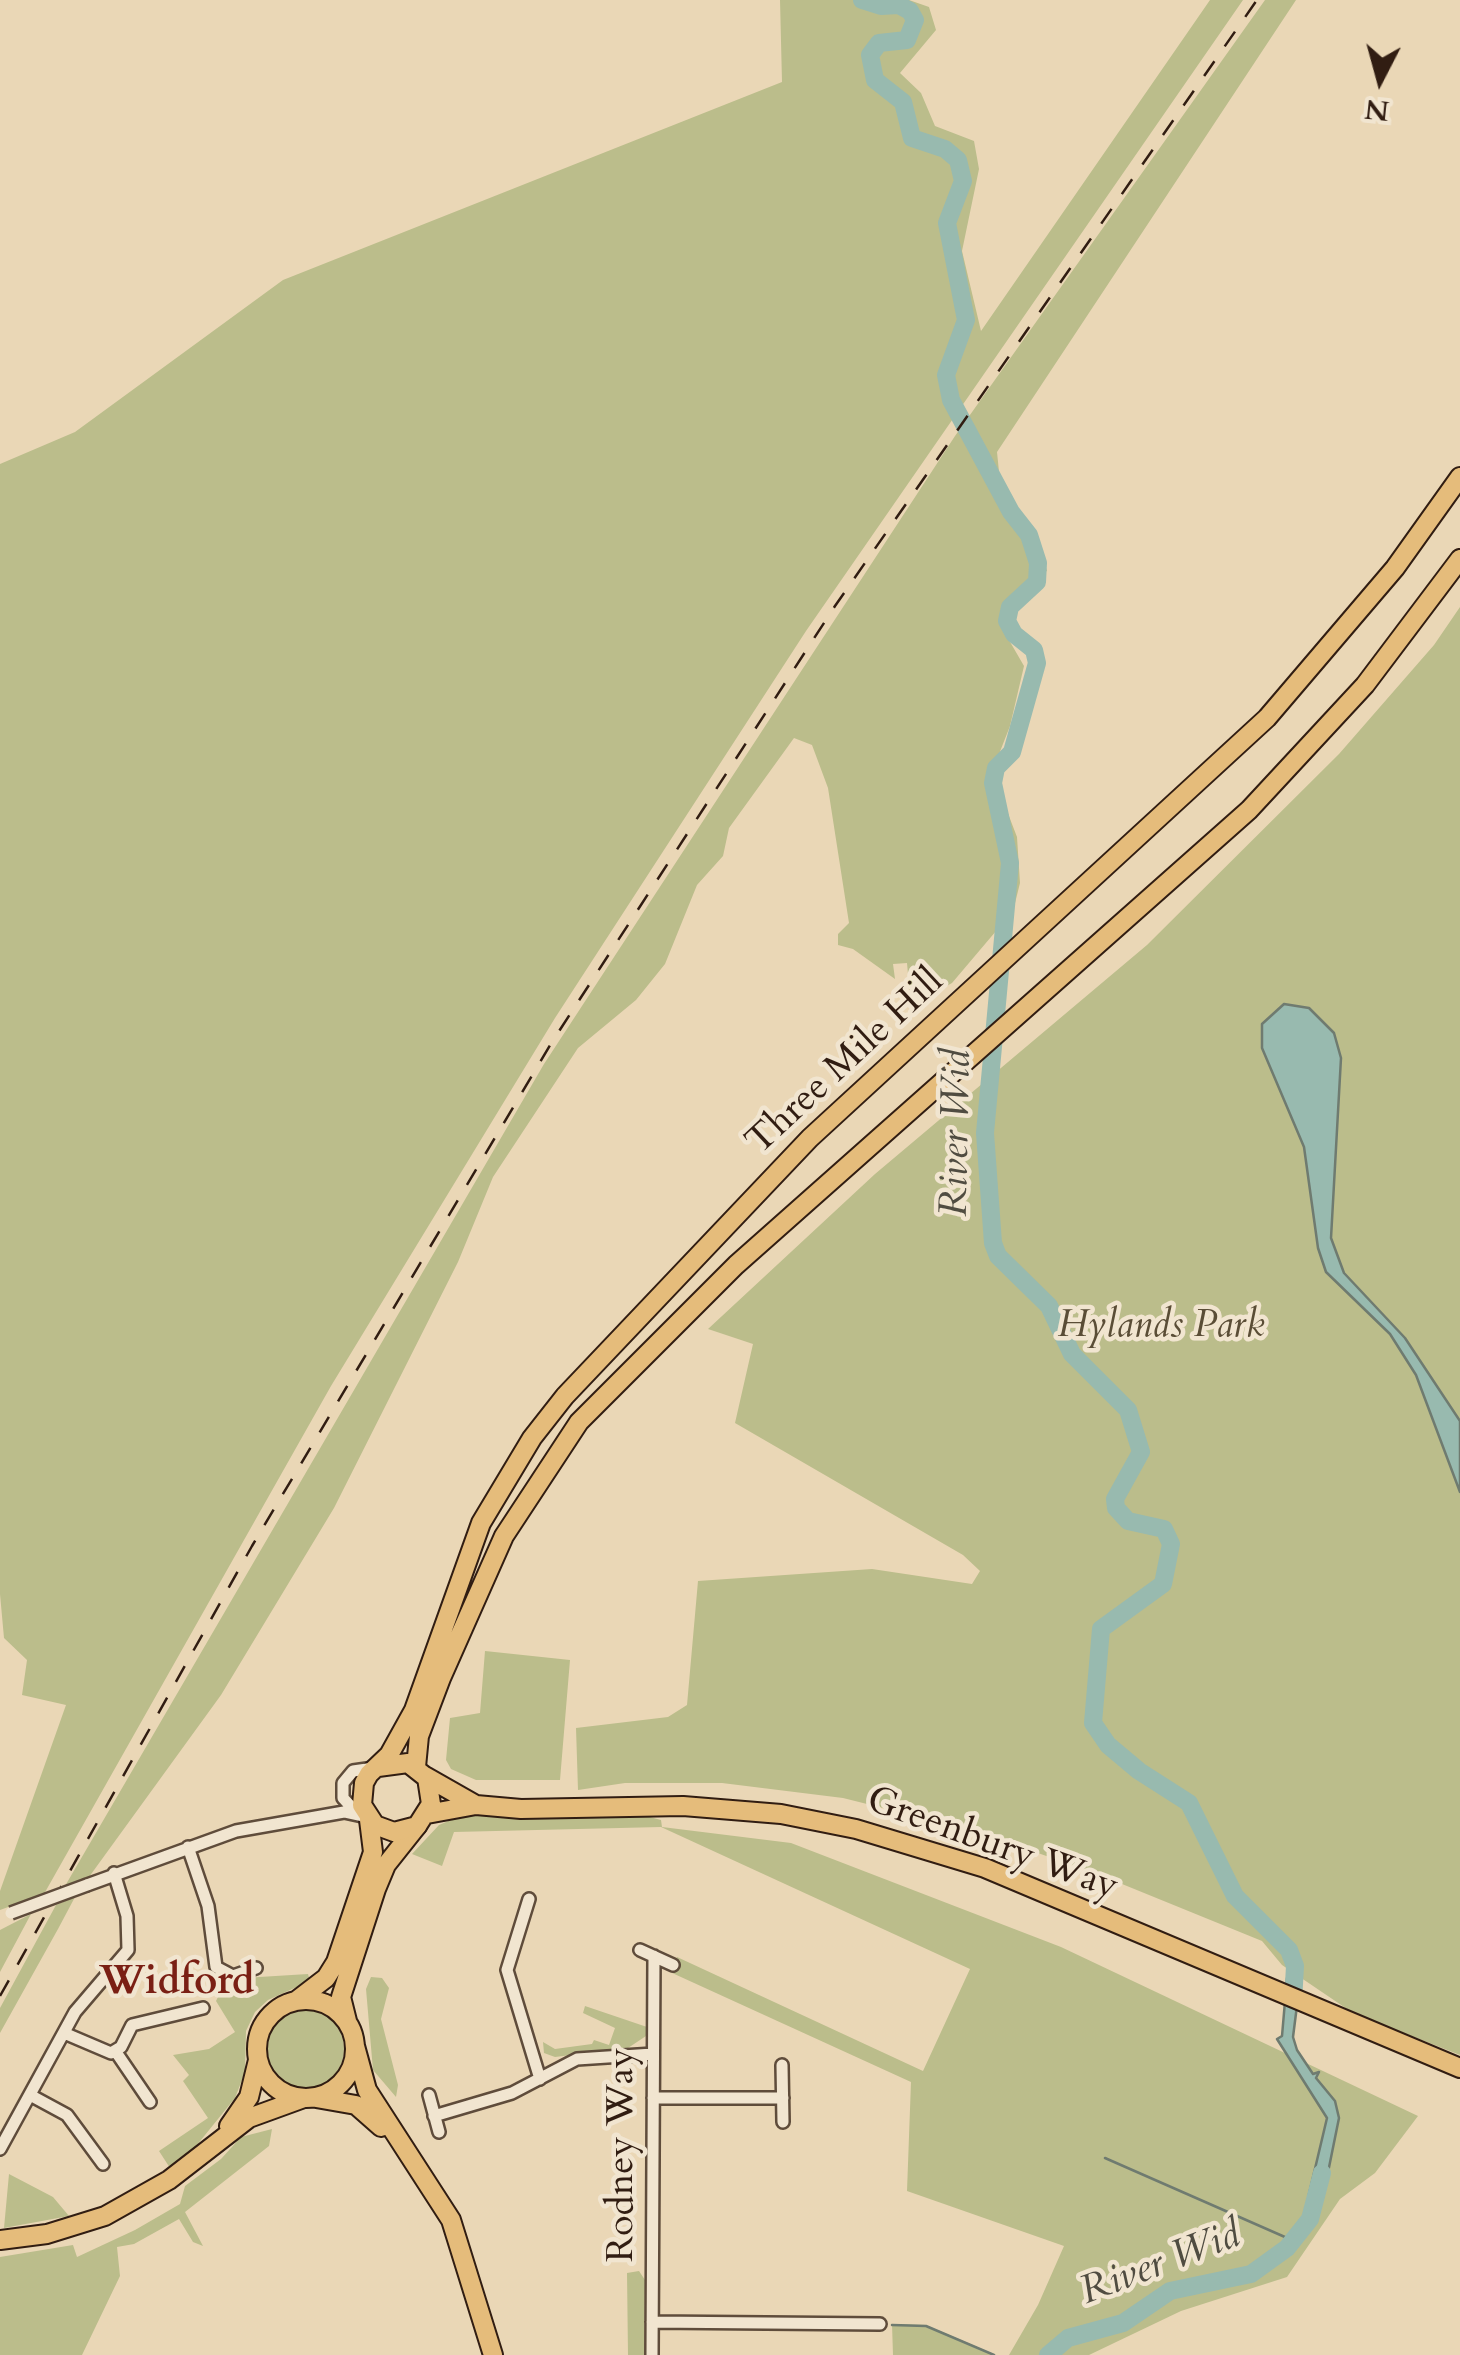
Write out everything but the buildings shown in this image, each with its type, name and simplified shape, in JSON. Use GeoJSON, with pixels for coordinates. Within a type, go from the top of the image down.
{"type":"FeatureCollection","features":[{"type":"Feature","properties":{"kind":"main road","name":"Three Mile Hill"},"geometry":{"type":"LineString","coordinates":[[376,1767],[414,1710],[479,1527],[532,1438],[594,1362],[750,1197],[1268,718],[1396,568],[1460,477]]}},
{"type":"Feature","properties":{"kind":"main road","name":"Three Mile Hill"},"geometry":{"type":"LineString","coordinates":[[420,1771],[419,1736],[460,1631],[504,1536],[558,1450],[625,1372],[684,1314],[1212,846],[1296,762],[1365,685],[1460,560]]}},
{"type":"Feature","properties":{"kind":"main road"},"geometry":{"type":"LineString","coordinates":[[224,2135],[249,2097],[259,2034],[266,2020],[326,1978],[336,1962],[372,1852],[361,1792],[376,1767],[394,1761],[420,1771],[432,1795],[422,1820],[386,1865],[342,1997],[362,2078],[396,2138],[451,2220],[492,2355]]}},
{"type":"Feature","properties":{"kind":"main road","name":"Greenbury Way"},"geometry":{"type":"LineString","coordinates":[[420,1771],[476,1805]]}},
{"type":"Feature","properties":{"kind":"main road","name":"Greenbury Way"},"geometry":{"type":"LineString","coordinates":[[422,1820],[476,1805],[716,1808],[856,1829],[985,1868],[1460,2068]]}},
{"type":"Feature","properties":{"kind":"main road"},"geometry":{"type":"LineString","coordinates":[[365,1817],[394,1832],[422,1820]]}},
{"type":"Feature","properties":{"kind":"main road"},"geometry":{"type":"LineString","coordinates":[[296,2001],[326,2004],[349,2026]]}},
{"type":"Feature","properties":{"kind":"main road"},"geometry":{"type":"LineString","coordinates":[[0,2240],[86,2223],[169,2180],[224,2135],[265,2110],[327,2093],[344,2081],[353,2065],[355,2046]]}},
{"type":"Feature","properties":{"kind":"main road"},"geometry":{"type":"LineString","coordinates":[[258,2059],[274,2086],[308,2098],[356,2105],[396,2138]]}},
{"type":"Feature","properties":{"kind":"street"},"geometry":{"type":"LineString","coordinates":[[300,1820],[328,1811],[353,1771],[376,1767]]}},
{"type":"Feature","properties":{"kind":"street"},"geometry":{"type":"LineString","coordinates":[[342,1788],[347,1804],[365,1817]]}},
{"type":"Feature","properties":{"kind":"street"},"geometry":{"type":"LineString","coordinates":[[6,1917],[236,1831],[344,1812],[365,1817]]}},
{"type":"Feature","properties":{"kind":"street"},"geometry":{"type":"LineString","coordinates":[[188,1847],[208,1906],[216,1967],[233,1976],[256,1968]]}},
{"type":"Feature","properties":{"kind":"street"},"geometry":{"type":"LineString","coordinates":[[0,2149],[84,1999],[128,1950],[128,1916],[114,1874]]}},
{"type":"Feature","properties":{"kind":"street"},"geometry":{"type":"LineString","coordinates":[[529,1899],[507,1970],[540,2079]]}},
{"type":"Feature","properties":{"kind":"street"},"geometry":{"type":"LineString","coordinates":[[640,1950],[673,1965]]}},
{"type":"Feature","properties":{"kind":"street","name":"Rodney Way"},"geometry":{"type":"LineString","coordinates":[[652,2355],[654,1956]]}},
{"type":"Feature","properties":{"kind":"street"},"geometry":{"type":"LineString","coordinates":[[116,2052],[132,2025],[203,2008]]}},
{"type":"Feature","properties":{"kind":"street"},"geometry":{"type":"LineString","coordinates":[[64,2033],[94,2049],[116,2052],[150,2102]]}},
{"type":"Feature","properties":{"kind":"street"},"geometry":{"type":"LineString","coordinates":[[434,2116],[512,2093],[577,2059],[653,2054]]}},
{"type":"Feature","properties":{"kind":"street"},"geometry":{"type":"LineString","coordinates":[[782,2065],[783,2122]]}},
{"type":"Feature","properties":{"kind":"street"},"geometry":{"type":"LineString","coordinates":[[429,2094],[439,2132]]}},
{"type":"Feature","properties":{"kind":"street"},"geometry":{"type":"LineString","coordinates":[[30,2095],[67,2115],[103,2164]]}},
{"type":"Feature","properties":{"kind":"street"},"geometry":{"type":"LineString","coordinates":[[653,2098],[782,2098]]}},
{"type":"Feature","properties":{"kind":"street"},"geometry":{"type":"LineString","coordinates":[[652,2322],[853,2317],[880,2324]]}},
{"type":"Feature","properties":{"kind":"green space"},"geometry":{"type":"Polygon","coordinates":[[[780,0],[909,0],[929,7],[936,30],[900,73],[921,93],[935,126],[974,141],[979,169],[962,251],[981,331],[1210,0],[1243,0],[806,631],[555,1018],[331,1386],[44,1894],[0,1910],[0,1891],[66,1705],[22,1695],[27,1660],[4,1638],[0,1594],[0,464],[75,432],[283,280],[782,82],[780,0]]]}},
{"type":"Feature","properties":{"kind":"green space"},"geometry":{"type":"Polygon","coordinates":[[[1265,0],[1296,0],[997,452],[1003,511],[1035,530],[1047,571],[1027,580],[1004,610],[1002,628],[1024,666],[1010,726],[992,772],[1017,837],[1020,883],[1013,911],[952,983],[923,999],[910,996],[907,963],[893,964],[895,979],[853,949],[838,945],[838,934],[849,923],[828,788],[812,745],[794,738],[729,828],[723,856],[697,885],[665,964],[636,1000],[578,1048],[493,1177],[458,1262],[334,1508],[221,1695],[89,1877],[65,1886],[544,1064],[955,436],[1265,0]]]}},
{"type":"Feature","properties":{"kind":"green space","name":"Hylands Park"},"geometry":{"type":"Polygon","coordinates":[[[1460,607],[1460,2055],[1353,2013],[1282,1965],[1262,1941],[1095,1873],[975,1831],[843,1798],[722,1783],[625,1783],[578,1790],[576,1728],[668,1717],[687,1705],[698,1581],[872,1569],[972,1584],[980,1571],[963,1555],[735,1423],[753,1344],[708,1329],[875,1174],[1147,945],[1339,754],[1434,645],[1460,607]]]}},
{"type":"Feature","properties":{"kind":"green space"},"geometry":{"type":"Polygon","coordinates":[[[485,1651],[570,1660],[560,1780],[476,1780],[451,1769],[446,1760],[450,1718],[480,1713],[485,1651]]]}},
{"type":"Feature","properties":{"kind":"green space"},"geometry":{"type":"Polygon","coordinates":[[[460,1816],[646,1816],[661,1820],[662,1827],[791,1843],[1061,1947],[1418,2116],[1375,2173],[1340,2199],[1287,2277],[1181,2311],[1089,2355],[1009,2355],[1038,2305],[1064,2246],[907,2191],[911,2082],[670,1972],[677,1957],[923,2071],[970,1969],[661,1827],[454,1832],[442,1866],[412,1854],[439,1825],[460,1816]]]}},
{"type":"Feature","properties":{"kind":"green space"},"geometry":{"type":"Polygon","coordinates":[[[75,1897],[0,2033],[0,2008],[56,1905],[75,1897]]]}},
{"type":"Feature","properties":{"kind":"green space"},"geometry":{"type":"Polygon","coordinates":[[[31,1914],[0,1972],[0,1930],[31,1914]]]}},
{"type":"Feature","properties":{"kind":"green space"},"geometry":{"type":"Polygon","coordinates":[[[308,1974],[310,1981],[268,2000],[255,2012],[246,2031],[245,2072],[235,2098],[188,2156],[170,2168],[159,2151],[208,2118],[183,2081],[189,2075],[173,2055],[209,2049],[235,2032],[216,2001],[227,1979],[308,1974]]]}},
{"type":"Feature","properties":{"kind":"green space"},"geometry":{"type":"Polygon","coordinates":[[[371,1977],[382,1978],[389,1988],[381,2019],[398,2085],[396,2097],[373,2070],[366,1989],[371,1977]]]}},
{"type":"Feature","properties":{"kind":"green space"},"geometry":{"type":"Polygon","coordinates":[[[585,2006],[647,2027],[646,2036],[628,2048],[555,2057],[544,2053],[543,2042],[555,2049],[592,2044],[594,2040],[609,2045],[615,2028],[583,2013],[585,2006]]]}},
{"type":"Feature","properties":{"kind":"green space"},"geometry":{"type":"Polygon","coordinates":[[[304,2009],[319,2012],[332,2021],[341,2034],[341,2064],[332,2077],[319,2086],[304,2089],[289,2086],[276,2077],[267,2064],[264,2049],[267,2034],[276,2021],[289,2012],[304,2009]]]}},
{"type":"Feature","properties":{"kind":"green space"},"geometry":{"type":"Polygon","coordinates":[[[272,2129],[269,2146],[185,2212],[203,2246],[193,2242],[179,2219],[134,2244],[117,2247],[120,2276],[82,2355],[0,2355],[0,2257],[73,2245],[77,2257],[135,2230],[180,2204],[185,2186],[221,2159],[241,2137],[272,2129]]]}},
{"type":"Feature","properties":{"kind":"green space"},"geometry":{"type":"Polygon","coordinates":[[[9,2174],[53,2197],[69,2216],[4,2228],[9,2174]]]}},
{"type":"Feature","properties":{"kind":"green space"},"geometry":{"type":"Polygon","coordinates":[[[639,2271],[645,2280],[644,2355],[628,2355],[627,2273],[639,2271]]]}},
{"type":"Feature","properties":{"kind":"green space"},"geometry":{"type":"Polygon","coordinates":[[[892,2324],[926,2325],[996,2355],[893,2355],[892,2324]]]}},
{"type":"Feature","properties":{"kind":"water"},"geometry":{"type":"Polygon","coordinates":[[[1284,1004],[1309,1008],[1334,1033],[1341,1058],[1331,1238],[1344,1273],[1405,1338],[1460,1421],[1460,1492],[1416,1375],[1390,1334],[1326,1272],[1318,1248],[1304,1147],[1262,1048],[1262,1024],[1284,1004]]]}},
{"type":"Feature","properties":{"kind":"water"},"geometry":{"type":"Polygon","coordinates":[[[1287,1978],[1300,1982],[1293,2037],[1297,2050],[1313,2074],[1319,2072],[1316,2078],[1335,2101],[1339,2118],[1323,2197],[1309,2194],[1327,2118],[1277,2039],[1282,2036],[1287,1978]]]}},
{"type":"Feature","properties":{"kind":"waterway","name":"River Wid"},"geometry":{"type":"LineString","coordinates":[[862,0],[881,6],[899,5],[910,11],[915,20],[907,40],[879,43],[870,55],[875,80],[903,102],[912,138],[945,149],[958,160],[963,181],[947,223],[966,320],[946,375],[951,400],[1011,512],[1029,535],[1038,563],[1037,582],[1010,607],[1007,621],[1014,634],[1034,650],[1037,663],[1012,752],[996,768],[993,783],[1010,863],[985,1133],[993,1243],[998,1256],[1049,1306],[1072,1354],[1128,1410],[1141,1452],[1115,1499],[1116,1508],[1128,1521],[1164,1529],[1171,1544],[1163,1584],[1101,1629],[1093,1723],[1108,1745],[1139,1771],[1189,1803],[1235,1896],[1289,1950],[1295,1966],[1293,2002]]}},
{"type":"Feature","properties":{"kind":"waterway"},"geometry":{"type":"LineString","coordinates":[[1105,2158],[1294,2241]]}},
{"type":"Feature","properties":{"kind":"waterway","name":"River Wid"},"geometry":{"type":"LineString","coordinates":[[1048,2355],[1068,2338],[1123,2323],[1170,2291],[1251,2274],[1287,2248],[1310,2219],[1322,2173]]}},
{"type":"Feature","properties":{"kind":"waterway"},"geometry":{"type":"LineString","coordinates":[[892,2325],[926,2326],[994,2355]]}},
{"type":"Feature","properties":{"kind":"railway"},"geometry":{"type":"LineString","coordinates":[[0,1996],[252,1546],[552,1042],[835,606],[1257,0]]}},
{"type":"Feature","properties":{"kind":"district","name":"Widford"},"geometry":{"type":"Point","coordinates":[177,1984]}}]}
